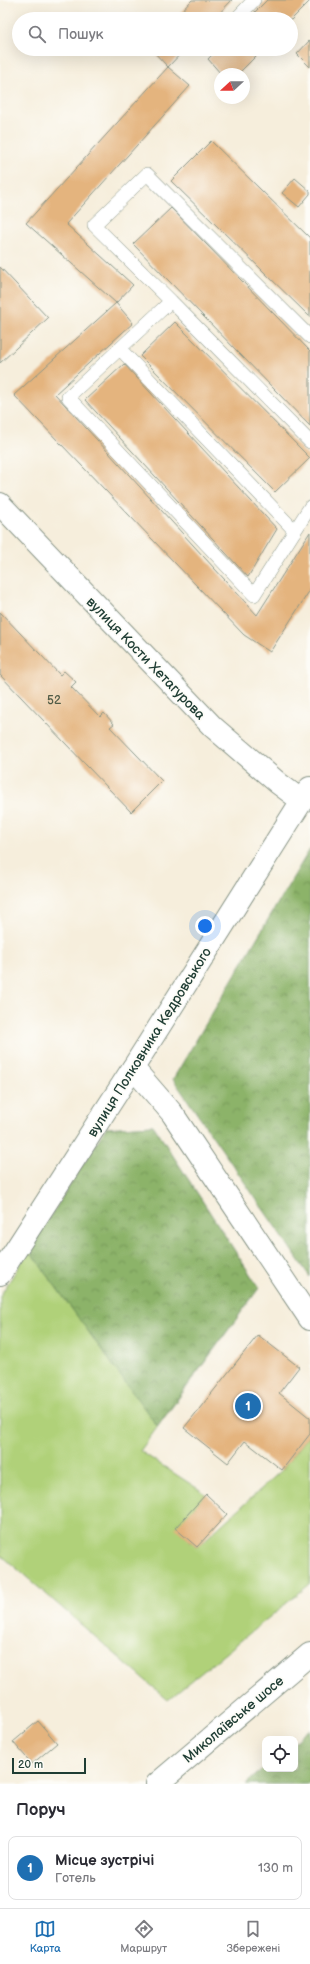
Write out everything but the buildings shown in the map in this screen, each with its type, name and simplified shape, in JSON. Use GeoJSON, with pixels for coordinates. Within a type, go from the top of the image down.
{"type":"FeatureCollection","features":[{"type":"Feature","properties":{"kind":"street","name":"вулиця Кости Хетагурова"},"geometry":{"type":"LineString","coordinates":[[0,504],[213,727],[278,784],[306,794]]}},
{"type":"Feature","properties":{"kind":"street","name":"вулиця Полковника Кедровського"},"geometry":{"type":"LineString","coordinates":[[0,1274],[133,1068],[306,794]]}},
{"type":"Feature","properties":{"kind":"street"},"geometry":{"type":"LineString","coordinates":[[133,1068],[172,1113],[310,1319]]}},
{"type":"Feature","properties":{"kind":"street","name":"Миколаївське шосе"},"geometry":{"type":"LineString","coordinates":[[157,1784],[310,1654]]}},
{"type":"Feature","properties":{"kind":"lane"},"geometry":{"type":"LineString","coordinates":[[243,12],[254,0]]}},
{"type":"Feature","properties":{"kind":"lane"},"geometry":{"type":"LineString","coordinates":[[310,337],[147,174],[94,225],[310,442]]}},
{"type":"Feature","properties":{"kind":"lane"},"geometry":{"type":"LineString","coordinates":[[171,301],[68,397],[254,595],[310,507]]}},
{"type":"Feature","properties":{"kind":"lane"},"geometry":{"type":"LineString","coordinates":[[120,349],[295,531]]}},
{"type":"Feature","properties":{"kind":"green space"},"geometry":{"type":"Polygon","coordinates":[[[310,849],[310,1277],[173,1079],[310,849]]]}},
{"type":"Feature","properties":{"kind":"green space"},"geometry":{"type":"Polygon","coordinates":[[[153,1125],[259,1288],[140,1451],[206,1494],[176,1528],[197,1547],[282,1470],[310,1434],[310,1584],[168,1700],[0,1554],[0,1296],[106,1128],[153,1125]]]}},
{"type":"Feature","properties":{"kind":"green space"},"geometry":{"type":"Polygon","coordinates":[[[153,1125],[259,1288],[157,1426],[29,1250],[106,1128],[153,1125]]]}},
{"type":"Feature","properties":{"kind":"green space"},"geometry":{"type":"Polygon","coordinates":[[[310,1729],[310,1784],[246,1784],[262,1770],[262,1772],[298,1772],[298,1739],[310,1729]]]}},
{"type":"Feature","properties":{"kind":"place","name":"Місце зустрічі"},"geometry":{"type":"Point","coordinates":[248,1406]}}]}
